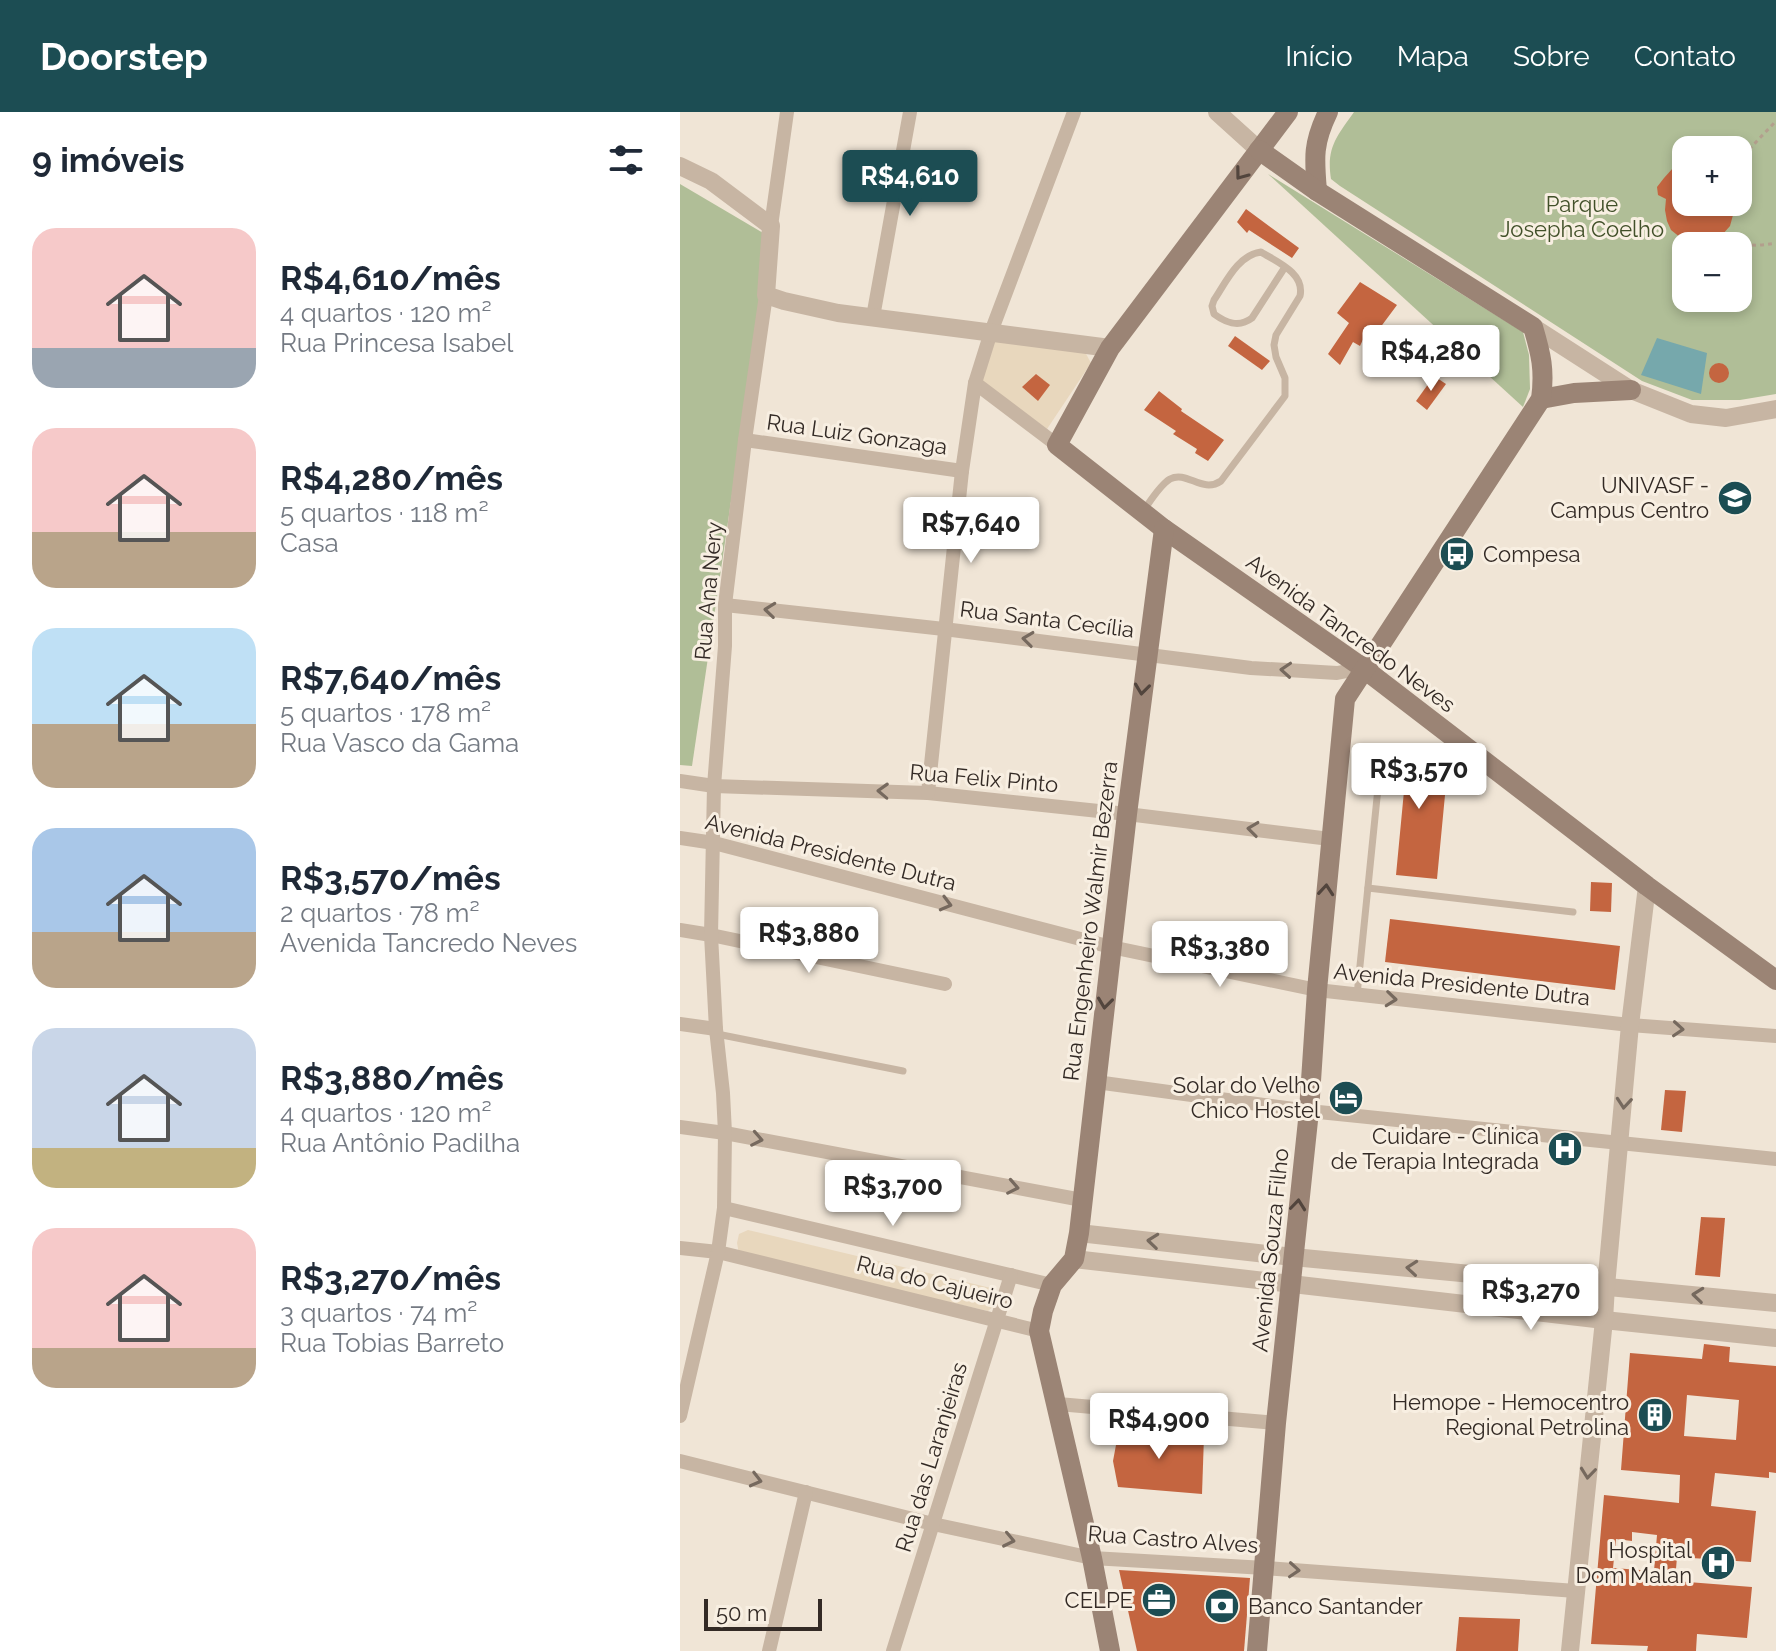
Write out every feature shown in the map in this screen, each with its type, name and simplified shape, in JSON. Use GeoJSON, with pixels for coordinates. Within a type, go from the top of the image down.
{"type":"FeatureCollection","features":[{"type":"Feature","properties":{"kind":"main road"},"geometry":{"type":"LineString","coordinates":[[1057,445],[1110,348],[1288,112]]}},
{"type":"Feature","properties":{"kind":"main road"},"geometry":{"type":"LineString","coordinates":[[1317,191],[1314,159],[1318,133],[1328,112]]}},
{"type":"Feature","properties":{"kind":"main road"},"geometry":{"type":"LineString","coordinates":[[1259,150],[1317,191],[1533,327],[1544,375],[1541,399],[1574,393],[1631,390]]}},
{"type":"Feature","properties":{"kind":"main road","name":"Avenida Souza Filho"},"geometry":{"type":"LineString","coordinates":[[1257,1651],[1345,699],[1541,399]]}},
{"type":"Feature","properties":{"kind":"main road","name":"Avenida Tancredo Neves"},"geometry":{"type":"LineString","coordinates":[[1057,445],[1164,529],[1363,668],[1647,886],[1776,980]]}},
{"type":"Feature","properties":{"kind":"main road","name":"Rua Engenheiro Walmir Bezerra"},"geometry":{"type":"LineString","coordinates":[[1041,1321],[1052,1285],[1074,1259],[1079,1233],[1127,814],[1164,529]]}},
{"type":"Feature","properties":{"kind":"main road"},"geometry":{"type":"LineString","coordinates":[[1041,1321],[1110,1651]]}},
{"type":"Feature","properties":{"kind":"street"},"geometry":{"type":"LineString","coordinates":[[787,112],[771,226],[766,295],[838,313],[1110,348]]}},
{"type":"Feature","properties":{"kind":"street"},"geometry":{"type":"LineString","coordinates":[[873,317],[910,112]]}},
{"type":"Feature","properties":{"kind":"street"},"geometry":{"type":"LineString","coordinates":[[928,793],[962,471],[975,383],[991,332],[1074,112]]}},
{"type":"Feature","properties":{"kind":"street"},"geometry":{"type":"LineString","coordinates":[[1217,112],[1259,150]]}},
{"type":"Feature","properties":{"kind":"street"},"geometry":{"type":"LineString","coordinates":[[680,166],[711,181],[771,226]]}},
{"type":"Feature","properties":{"kind":"street","name":"Rua Ana Nery"},"geometry":{"type":"LineString","coordinates":[[680,1416],[718,1252],[724,1208],[725,1133],[711,935],[714,786],[725,646],[725,605],[766,295]]}},
{"type":"Feature","properties":{"kind":"street"},"geometry":{"type":"LineString","coordinates":[[1533,327],[1631,390],[1691,414],[1726,418],[1776,409]]}},
{"type":"Feature","properties":{"kind":"street","name":"Avenida Tancredo Neves"},"geometry":{"type":"LineString","coordinates":[[975,383],[1057,445]]}},
{"type":"Feature","properties":{"kind":"street","name":"Rua Luiz Gonzaga"},"geometry":{"type":"LineString","coordinates":[[745,440],[962,471]]}},
{"type":"Feature","properties":{"kind":"street","name":"Rua Santa Cecília"},"geometry":{"type":"LineString","coordinates":[[725,605],[1251,668],[1337,673],[1363,668]]}},
{"type":"Feature","properties":{"kind":"street","name":"Rua Felix Pinto"},"geometry":{"type":"LineString","coordinates":[[680,781],[714,786],[928,793],[1330,839]]}},
{"type":"Feature","properties":{"kind":"street","name":"Avenida Presidente Dutra"},"geometry":{"type":"LineString","coordinates":[[680,838],[714,843],[1111,947],[1317,990],[1630,1025],[1776,1036]]}},
{"type":"Feature","properties":{"kind":"street"},"geometry":{"type":"LineString","coordinates":[[1570,1651],[1630,1025],[1647,886]]}},
{"type":"Feature","properties":{"kind":"street"},"geometry":{"type":"LineString","coordinates":[[680,930],[945,984]]}},
{"type":"Feature","properties":{"kind":"street"},"geometry":{"type":"LineString","coordinates":[[680,1024],[717,1031]]}},
{"type":"Feature","properties":{"kind":"street"},"geometry":{"type":"LineString","coordinates":[[1096,1082],[1309,1111],[1776,1159]]}},
{"type":"Feature","properties":{"kind":"street"},"geometry":{"type":"LineString","coordinates":[[680,1127],[1082,1200]]}},
{"type":"Feature","properties":{"kind":"street"},"geometry":{"type":"LineString","coordinates":[[724,1208],[1052,1285]]}},
{"type":"Feature","properties":{"kind":"street"},"geometry":{"type":"LineString","coordinates":[[1079,1233],[1293,1257],[1776,1303]]}},
{"type":"Feature","properties":{"kind":"street","name":"Rua do Cajueiro"},"geometry":{"type":"LineString","coordinates":[[680,1248],[718,1252],[997,1320],[1041,1321]]}},
{"type":"Feature","properties":{"kind":"street"},"geometry":{"type":"LineString","coordinates":[[1074,1259],[1776,1338]]}},
{"type":"Feature","properties":{"kind":"street","name":"Rua das Laranjeiras"},"geometry":{"type":"LineString","coordinates":[[893,1651],[1011,1275]]}},
{"type":"Feature","properties":{"kind":"street"},"geometry":{"type":"LineString","coordinates":[[1058,1404],[1276,1423]]}},
{"type":"Feature","properties":{"kind":"street","name":"Rua Castro Alves"},"geometry":{"type":"LineString","coordinates":[[680,1461],[933,1524],[1092,1558],[1576,1591]]}},
{"type":"Feature","properties":{"kind":"street"},"geometry":{"type":"LineString","coordinates":[[769,1651],[806,1492]]}},
{"type":"Feature","properties":{"kind":"lane"},"geometry":{"type":"LineString","coordinates":[[1142,512],[1171,479],[1179,477],[1210,486],[1221,481],[1285,396],[1285,378],[1274,345],[1276,335],[1302,289],[1293,272],[1285,267],[1261,252],[1252,253],[1244,258],[1212,306],[1214,314],[1228,323],[1245,323],[1252,318],[1285,267]]}},
{"type":"Feature","properties":{"kind":"lane"},"geometry":{"type":"LineString","coordinates":[[1357,995],[1379,778]]}},
{"type":"Feature","properties":{"kind":"lane"},"geometry":{"type":"LineString","coordinates":[[1368,888],[1573,912]]}},
{"type":"Feature","properties":{"kind":"lane"},"geometry":{"type":"LineString","coordinates":[[717,1031],[903,1071]]}},
{"type":"Feature","properties":{"kind":"path"},"geometry":{"type":"LineString","coordinates":[[1752,146],[1776,121]]}},
{"type":"Feature","properties":{"kind":"path"},"geometry":{"type":"LineString","coordinates":[[1752,245],[1776,243]]}},
{"type":"Feature","properties":{"kind":"green space","name":"Parque Josepha Coelho"},"geometry":{"type":"Polygon","coordinates":[[[1354,112],[1776,112],[1776,394],[1740,400],[1692,400],[1642,381],[1331,179],[1330,159],[1338,136],[1354,112]]]}},
{"type":"Feature","properties":{"kind":"green space"},"geometry":{"type":"Polygon","coordinates":[[[1268,174],[1523,332],[1529,355],[1530,389],[1523,407],[1268,174]]]}},
{"type":"Feature","properties":{"kind":"green space"},"geometry":{"type":"Polygon","coordinates":[[[680,184],[770,237],[692,766],[680,765],[680,184]]]}},
{"type":"Feature","properties":{"kind":"shaded area"},"geometry":{"type":"Polygon","coordinates":[[[992,338],[1085,352],[1091,363],[1047,429],[982,382],[992,338]]]}},
{"type":"Feature","properties":{"kind":"shaded area"},"geometry":{"type":"Polygon","coordinates":[[[748,1230],[995,1289],[995,1305],[988,1311],[739,1254],[739,1234],[748,1230]]]}},
{"type":"Feature","properties":{"kind":"water"},"geometry":{"type":"Polygon","coordinates":[[[1657,338],[1707,353],[1701,394],[1641,375],[1657,338]]]}},
{"type":"Feature","properties":{"kind":"building"},"geometry":{"type":"Polygon","coordinates":[[[1672,169],[1672,216],[1733,216],[1730,226],[1725,232],[1674,232],[1667,221],[1666,199],[1658,195],[1657,187],[1672,169]]]}},
{"type":"Feature","properties":{"kind":"building"},"geometry":{"type":"Polygon","coordinates":[[[1246,209],[1299,248],[1292,258],[1249,230],[1247,233],[1237,222],[1246,209]]]}},
{"type":"Feature","properties":{"kind":"building"},"geometry":{"type":"Polygon","coordinates":[[[1360,282],[1397,305],[1371,340],[1365,335],[1360,346],[1353,342],[1340,365],[1328,354],[1349,323],[1337,313],[1360,282]]]}},
{"type":"Feature","properties":{"kind":"building"},"geometry":{"type":"Polygon","coordinates":[[[1235,336],[1270,361],[1262,370],[1228,346],[1235,336]]]}},
{"type":"Feature","properties":{"kind":"building"},"geometry":{"type":"Polygon","coordinates":[[[1715,363],[1723,363],[1729,373],[1723,383],[1715,383],[1709,377],[1709,369],[1715,363]]]}},
{"type":"Feature","properties":{"kind":"building"},"geometry":{"type":"Polygon","coordinates":[[[1036,374],[1050,385],[1038,401],[1022,387],[1036,374]]]}},
{"type":"Feature","properties":{"kind":"building"},"geometry":{"type":"Polygon","coordinates":[[[1434,376],[1446,384],[1427,410],[1416,401],[1434,376]]]}},
{"type":"Feature","properties":{"kind":"building"},"geometry":{"type":"Polygon","coordinates":[[[1159,391],[1181,411],[1224,440],[1208,461],[1195,453],[1197,449],[1173,434],[1176,431],[1144,410],[1159,391]]]}},
{"type":"Feature","properties":{"kind":"building"},"geometry":{"type":"Polygon","coordinates":[[[1384,747],[1442,753],[1440,773],[1447,774],[1437,879],[1396,875],[1406,770],[1382,768],[1384,747]]]}},
{"type":"Feature","properties":{"kind":"building"},"geometry":{"type":"Polygon","coordinates":[[[1591,882],[1612,883],[1611,912],[1590,911],[1591,882]]]}},
{"type":"Feature","properties":{"kind":"building"},"geometry":{"type":"Polygon","coordinates":[[[1390,919],[1620,946],[1615,990],[1385,962],[1390,919]]]}},
{"type":"Feature","properties":{"kind":"building"},"geometry":{"type":"Polygon","coordinates":[[[1665,1090],[1686,1091],[1682,1132],[1661,1130],[1665,1090]]]}},
{"type":"Feature","properties":{"kind":"building"},"geometry":{"type":"Polygon","coordinates":[[[1701,1217],[1725,1218],[1720,1277],[1695,1275],[1701,1217]]]}},
{"type":"Feature","properties":{"kind":"building"},"geometry":{"type":"Polygon","coordinates":[[[1704,1344],[1730,1347],[1729,1362],[1776,1366],[1776,1473],[1769,1472],[1769,1478],[1715,1473],[1711,1506],[1756,1511],[1751,1562],[1677,1557],[1675,1581],[1752,1587],[1747,1638],[1697,1634],[1696,1651],[1647,1651],[1648,1646],[1591,1644],[1604,1495],[1679,1503],[1680,1475],[1621,1470],[1630,1353],[1702,1359],[1704,1344]],[[1687,1395],[1684,1436],[1736,1440],[1739,1400],[1687,1395]],[[1632,1532],[1632,1541],[1616,1539],[1613,1568],[1654,1571],[1657,1535],[1632,1532]]]}},
{"type":"Feature","properties":{"kind":"building"},"geometry":{"type":"Polygon","coordinates":[[[1119,1429],[1204,1436],[1202,1494],[1118,1487],[1113,1461],[1119,1429]]]}},
{"type":"Feature","properties":{"kind":"building"},"geometry":{"type":"Polygon","coordinates":[[[1119,1570],[1250,1578],[1244,1651],[1137,1651],[1119,1570]]]}},
{"type":"Feature","properties":{"kind":"building"},"geometry":{"type":"Polygon","coordinates":[[[1459,1617],[1520,1619],[1518,1651],[1456,1651],[1459,1617]]]}},
{"type":"Feature","properties":{"kind":"place","name":"UNIVASF - Campus Centro"},"geometry":{"type":"Point","coordinates":[1735,498]}},
{"type":"Feature","properties":{"kind":"place","name":"Compesa"},"geometry":{"type":"Point","coordinates":[1457,554]}},
{"type":"Feature","properties":{"kind":"place","name":"Solar do Velho Chico Hostel"},"geometry":{"type":"Point","coordinates":[1346,1098]}},
{"type":"Feature","properties":{"kind":"place","name":"Cuidare - Clínica de Terapia Integrada"},"geometry":{"type":"Point","coordinates":[1565,1149]}},
{"type":"Feature","properties":{"kind":"place","name":"Hemope - Hemocentro Regional Petrolina"},"geometry":{"type":"Point","coordinates":[1655,1415]}},
{"type":"Feature","properties":{"kind":"place","name":"Hospital Dom Malan"},"geometry":{"type":"Point","coordinates":[1718,1563]}},
{"type":"Feature","properties":{"kind":"place","name":"CELPE"},"geometry":{"type":"Point","coordinates":[1159,1600]}},
{"type":"Feature","properties":{"kind":"place","name":"Banco Santander"},"geometry":{"type":"Point","coordinates":[1222,1606]}}]}
